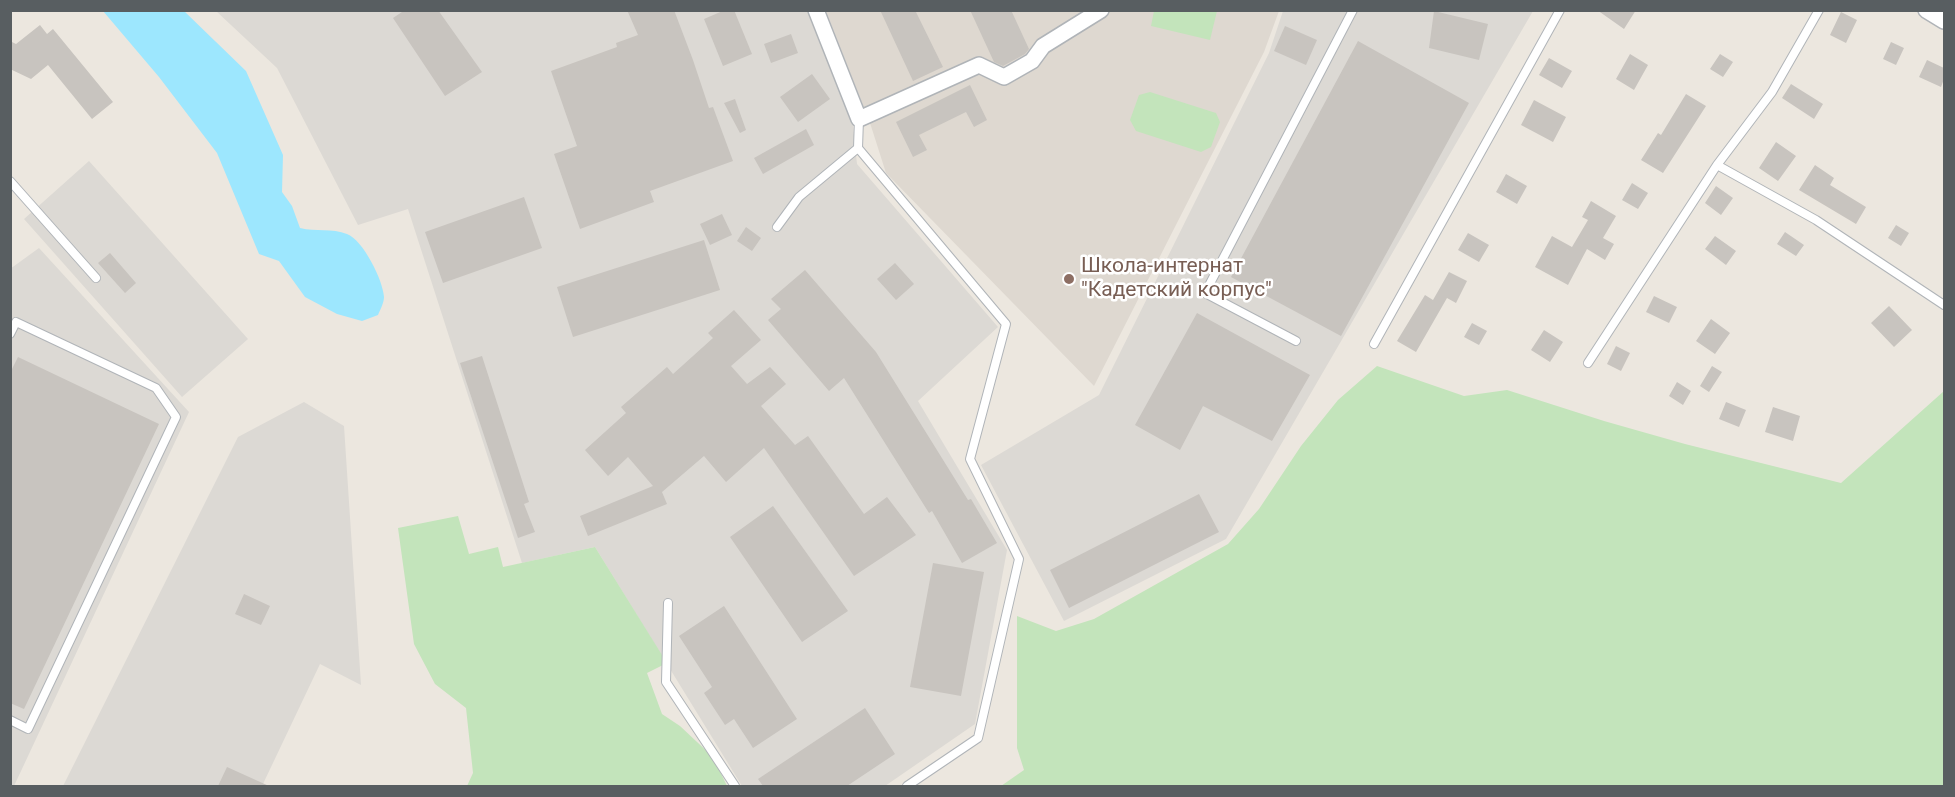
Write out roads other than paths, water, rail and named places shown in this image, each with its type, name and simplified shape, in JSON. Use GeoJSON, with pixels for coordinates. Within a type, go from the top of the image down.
{"type":"FeatureCollection","features":[{"type":"Feature","properties":{"kind":"street"},"geometry":{"type":"LineString","coordinates":[[816,10],[859,119],[979,65],[1004,77],[1032,61],[1043,46],[1101,10]]}},
{"type":"Feature","properties":{"kind":"street"},"geometry":{"type":"LineString","coordinates":[[1926,10],[1944,21]]}},
{"type":"Feature","properties":{"kind":"lane"},"geometry":{"type":"LineString","coordinates":[[1296,341],[1204,293],[1353,10]]}},
{"type":"Feature","properties":{"kind":"lane"},"geometry":{"type":"LineString","coordinates":[[1374,344],[1560,10]]}},
{"type":"Feature","properties":{"kind":"lane"},"geometry":{"type":"LineString","coordinates":[[1588,363],[1717,165],[1772,92],[1819,10]]}},
{"type":"Feature","properties":{"kind":"lane"},"geometry":{"type":"LineString","coordinates":[[859,119],[858,148],[1006,324],[970,459],[1019,559],[978,738],[906,786]]}},
{"type":"Feature","properties":{"kind":"lane"},"geometry":{"type":"LineString","coordinates":[[777,227],[799,196],[858,148]]}},
{"type":"Feature","properties":{"kind":"lane"},"geometry":{"type":"LineString","coordinates":[[1717,165],[1816,220],[1944,305]]}},
{"type":"Feature","properties":{"kind":"lane"},"geometry":{"type":"LineString","coordinates":[[10,181],[96,278]]}},
{"type":"Feature","properties":{"kind":"lane"},"geometry":{"type":"LineString","coordinates":[[10,334],[16,322],[156,388],[176,417],[28,729],[10,720]]}},
{"type":"Feature","properties":{"kind":"lane"},"geometry":{"type":"LineString","coordinates":[[668,603],[666,682],[735,786]]}},
{"type":"Feature","properties":{"kind":"water"},"geometry":{"type":"Polygon","coordinates":[[[103,11],[184,11],[246,71],[283,155],[282,192],[292,206],[300,228],[341,232],[359,244],[371,261],[383,290],[383,304],[378,315],[362,321],[337,314],[305,297],[279,261],[259,254],[217,153],[159,77],[103,11]]]}},
{"type":"Feature","properties":{"kind":"place","name":"Школа-интернат \"Кадетский корпус\""},"geometry":{"type":"Point","coordinates":[1069,279]}}]}
